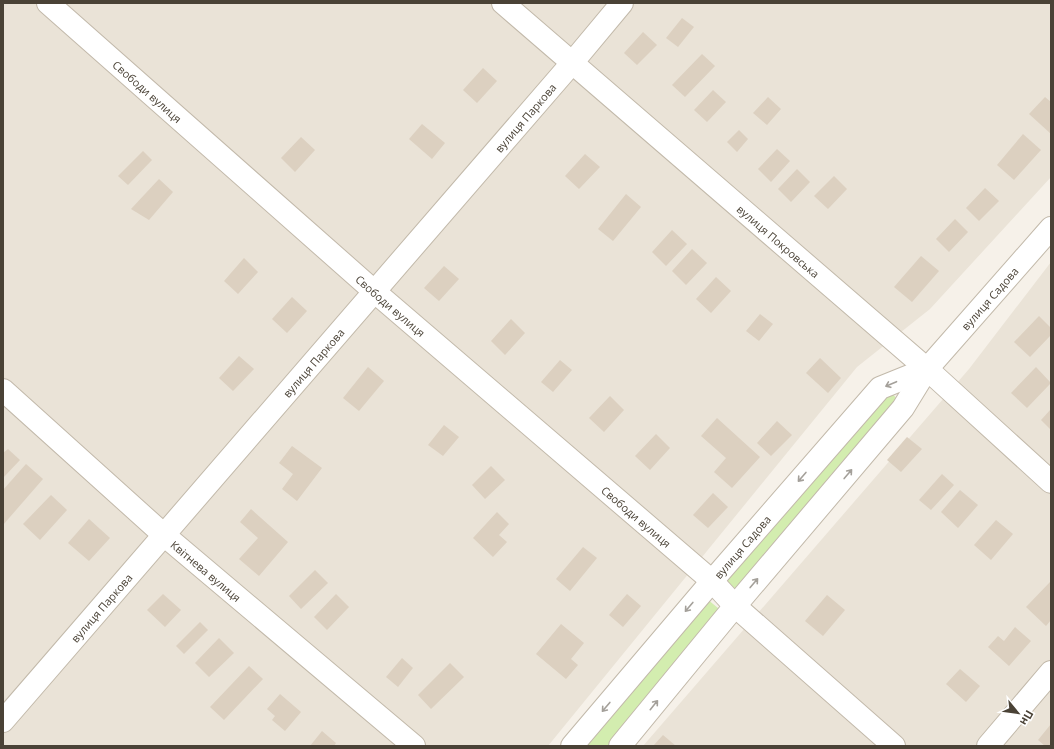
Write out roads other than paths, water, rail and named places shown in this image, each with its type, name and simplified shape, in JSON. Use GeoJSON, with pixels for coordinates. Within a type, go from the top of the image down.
{"type":"FeatureCollection","features":[{"type":"Feature","properties":{"kind":"street","name":"Свободи вулиця"},"geometry":{"type":"LineString","coordinates":[[48,3],[375,292],[712,581],[735,606],[894,746]]}},
{"type":"Feature","properties":{"kind":"street","name":"вулиця Покровська"},"geometry":{"type":"LineString","coordinates":[[503,3],[927,368],[1051,482]]}},
{"type":"Feature","properties":{"kind":"street","name":"вулиця Паркова"},"geometry":{"type":"LineString","coordinates":[[3,721],[375,292],[622,3]]}},
{"type":"Feature","properties":{"kind":"street","name":"вулиця Садова"},"geometry":{"type":"LineString","coordinates":[[620,746],[735,606],[903,408],[927,368],[1051,228]]}},
{"type":"Feature","properties":{"kind":"street","name":"вулиця Садова"},"geometry":{"type":"LineString","coordinates":[[572,746],[712,581],[880,388],[927,368]]}},
{"type":"Feature","properties":{"kind":"street","name":"Квітнева вулиця"},"geometry":{"type":"LineString","coordinates":[[3,390],[164,535],[414,746]]}},
{"type":"Feature","properties":{"kind":"street"},"geometry":{"type":"LineString","coordinates":[[988,746],[1051,672]]}}]}
